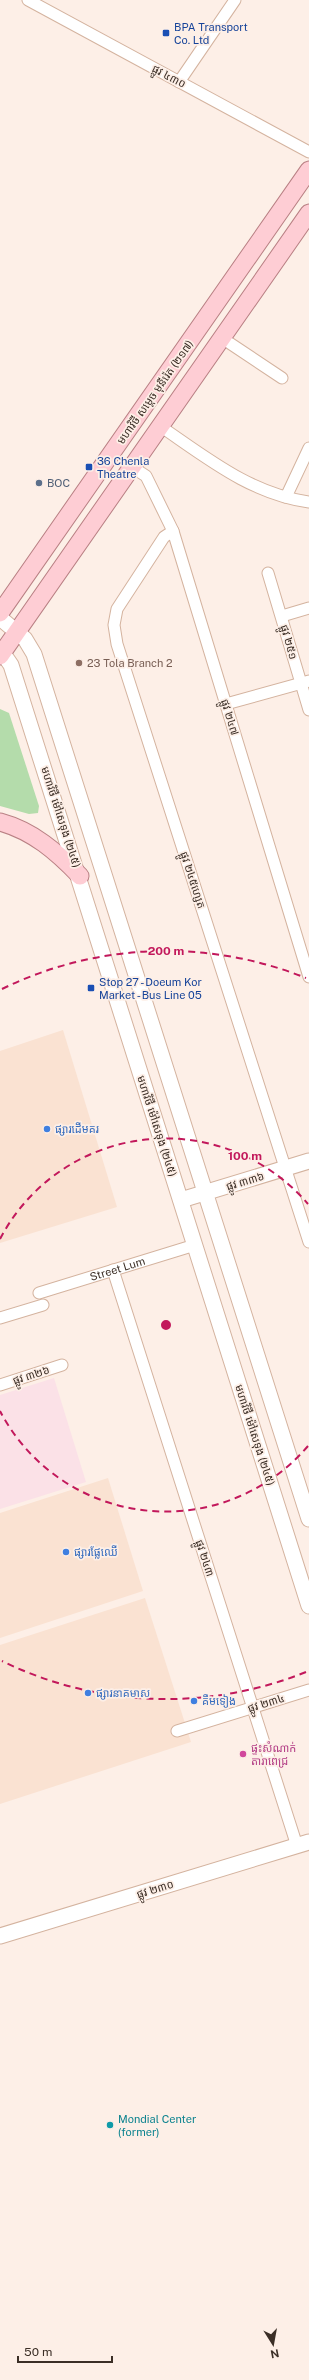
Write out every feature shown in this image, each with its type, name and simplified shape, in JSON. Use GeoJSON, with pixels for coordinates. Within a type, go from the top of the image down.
{"type":"FeatureCollection","features":[{"type":"Feature","properties":{"kind":"main road","name":"មហាវិថី សម្តេច មុនីរ៉េត (២១៧)"},"geometry":{"type":"LineString","coordinates":[[0,614],[309,170]]}},
{"type":"Feature","properties":{"kind":"main road"},"geometry":{"type":"LineString","coordinates":[[1,652],[18,631],[309,213]]}},
{"type":"Feature","properties":{"kind":"main road"},"geometry":{"type":"LineString","coordinates":[[0,618],[18,631],[30,645],[34,654],[309,1519]]}},
{"type":"Feature","properties":{"kind":"main road","name":"មហាវិថី ម៉ៅសេទុង (២៤៥)"},"geometry":{"type":"LineString","coordinates":[[1,652],[11,665],[80,876],[309,1606]]}},
{"type":"Feature","properties":{"kind":"main road"},"geometry":{"type":"LineString","coordinates":[[0,822],[35,837],[59,854],[80,876]]}},
{"type":"Feature","properties":{"kind":"main road","name":"ផ្លូវ ៣៣៦"},"geometry":{"type":"LineString","coordinates":[[181,1200],[309,1161]]}},
{"type":"Feature","properties":{"kind":"main road","name":"ផ្លូវ ២៣០"},"geometry":{"type":"LineString","coordinates":[[0,1936],[303,1844]]}},
{"type":"Feature","properties":{"kind":"street","name":"ផ្លូវ ៤៣០"},"geometry":{"type":"LineString","coordinates":[[28,0],[309,152]]}},
{"type":"Feature","properties":{"kind":"street"},"geometry":{"type":"LineString","coordinates":[[179,82],[235,0]]}},
{"type":"Feature","properties":{"kind":"street"},"geometry":{"type":"LineString","coordinates":[[222,338],[282,378]]}},
{"type":"Feature","properties":{"kind":"street"},"geometry":{"type":"LineString","coordinates":[[160,426],[239,479],[264,491],[309,502]]}},
{"type":"Feature","properties":{"kind":"street"},"geometry":{"type":"LineString","coordinates":[[286,497],[309,448]]}},
{"type":"Feature","properties":{"kind":"street","name":"ផ្លូវ ២៤៧"},"geometry":{"type":"LineString","coordinates":[[132,467],[146,476],[173,531],[309,977]]}},
{"type":"Feature","properties":{"kind":"street","name":"ផ្លូវ ២៤៥ហ្សេត"},"geometry":{"type":"LineString","coordinates":[[173,531],[164,537],[117,610],[114,625],[116,644],[309,1242]]}},
{"type":"Feature","properties":{"kind":"street","name":"ផ្លូវ ២៥១"},"geometry":{"type":"LineString","coordinates":[[268,573],[305,682],[309,710]]}},
{"type":"Feature","properties":{"kind":"street"},"geometry":{"type":"LineString","coordinates":[[282,616],[309,608]]}},
{"type":"Feature","properties":{"kind":"street"},"geometry":{"type":"LineString","coordinates":[[226,704],[305,682]]}},
{"type":"Feature","properties":{"kind":"street","name":"Street Lum"},"geometry":{"type":"LineString","coordinates":[[39,1293],[195,1245]]}},
{"type":"Feature","properties":{"kind":"street","name":"ផ្លូវ ២៤៣"},"geometry":{"type":"LineString","coordinates":[[113,1270],[252,1707],[303,1844]]}},
{"type":"Feature","properties":{"kind":"street"},"geometry":{"type":"LineString","coordinates":[[0,1318],[43,1305]]}},
{"type":"Feature","properties":{"kind":"street","name":"ផ្លូវ ៣២៦"},"geometry":{"type":"LineString","coordinates":[[0,1385],[62,1366]]}},
{"type":"Feature","properties":{"kind":"street","name":"ផ្លូវ ២៣៤"},"geometry":{"type":"LineString","coordinates":[[177,1731],[309,1690]]}},
{"type":"Feature","properties":{"kind":"shaded area","name":"ផ្សារដើមគរ"},"geometry":{"type":"Polygon","coordinates":[[[63,1030],[117,1207],[0,1243],[0,1051],[63,1030]]]}},
{"type":"Feature","properties":{"kind":"shaded area"},"geometry":{"type":"Polygon","coordinates":[[[54,1378],[86,1482],[0,1509],[0,1395],[54,1378]]]}},
{"type":"Feature","properties":{"kind":"shaded area","name":"ផ្សារផ្លែឈើ"},"geometry":{"type":"Polygon","coordinates":[[[108,1478],[143,1591],[0,1638],[0,1513],[108,1478]]]}},
{"type":"Feature","properties":{"kind":"shaded area","name":"ផ្សារនាគមាស"},"geometry":{"type":"Polygon","coordinates":[[[145,1598],[191,1742],[0,1804],[0,1645],[145,1598]]]}},
{"type":"Feature","properties":{"kind":"green space"},"geometry":{"type":"Polygon","coordinates":[[[0,709],[9,713],[39,806],[38,813],[29,814],[0,806],[0,709]]]}},
{"type":"Feature","properties":{"kind":"place","name":"BPA Transport Co. Ltd"},"geometry":{"type":"Point","coordinates":[166,33]}},
{"type":"Feature","properties":{"kind":"place","name":"36 Chenla Theatre"},"geometry":{"type":"Point","coordinates":[89,467]}},
{"type":"Feature","properties":{"kind":"place","name":"BOC"},"geometry":{"type":"Point","coordinates":[39,483]}},
{"type":"Feature","properties":{"kind":"place","name":"23 Tola Branch 2"},"geometry":{"type":"Point","coordinates":[79,663]}},
{"type":"Feature","properties":{"kind":"place","name":"Stop 27 - Doeum Kor Market - Bus Line 05"},"geometry":{"type":"Point","coordinates":[91,988]}},
{"type":"Feature","properties":{"kind":"place","name":"ផ្សារដើមគរ"},"geometry":{"type":"Point","coordinates":[47,1129]}},
{"type":"Feature","properties":{"kind":"place","name":"ផ្សារផ្លែឈើ"},"geometry":{"type":"Point","coordinates":[66,1552]}},
{"type":"Feature","properties":{"kind":"place","name":"ផ្សារនាគមាស"},"geometry":{"type":"Point","coordinates":[88,1693]}},
{"type":"Feature","properties":{"kind":"place","name":"គឹមទៀង"},"geometry":{"type":"Point","coordinates":[194,1701]}},
{"type":"Feature","properties":{"kind":"place","name":"ផ្ទះសំណាក់ តារាពេជ្រ"},"geometry":{"type":"Point","coordinates":[243,1754]}},
{"type":"Feature","properties":{"kind":"place","name":"Mondial Center (former)"},"geometry":{"type":"Point","coordinates":[110,2125]}}]}
